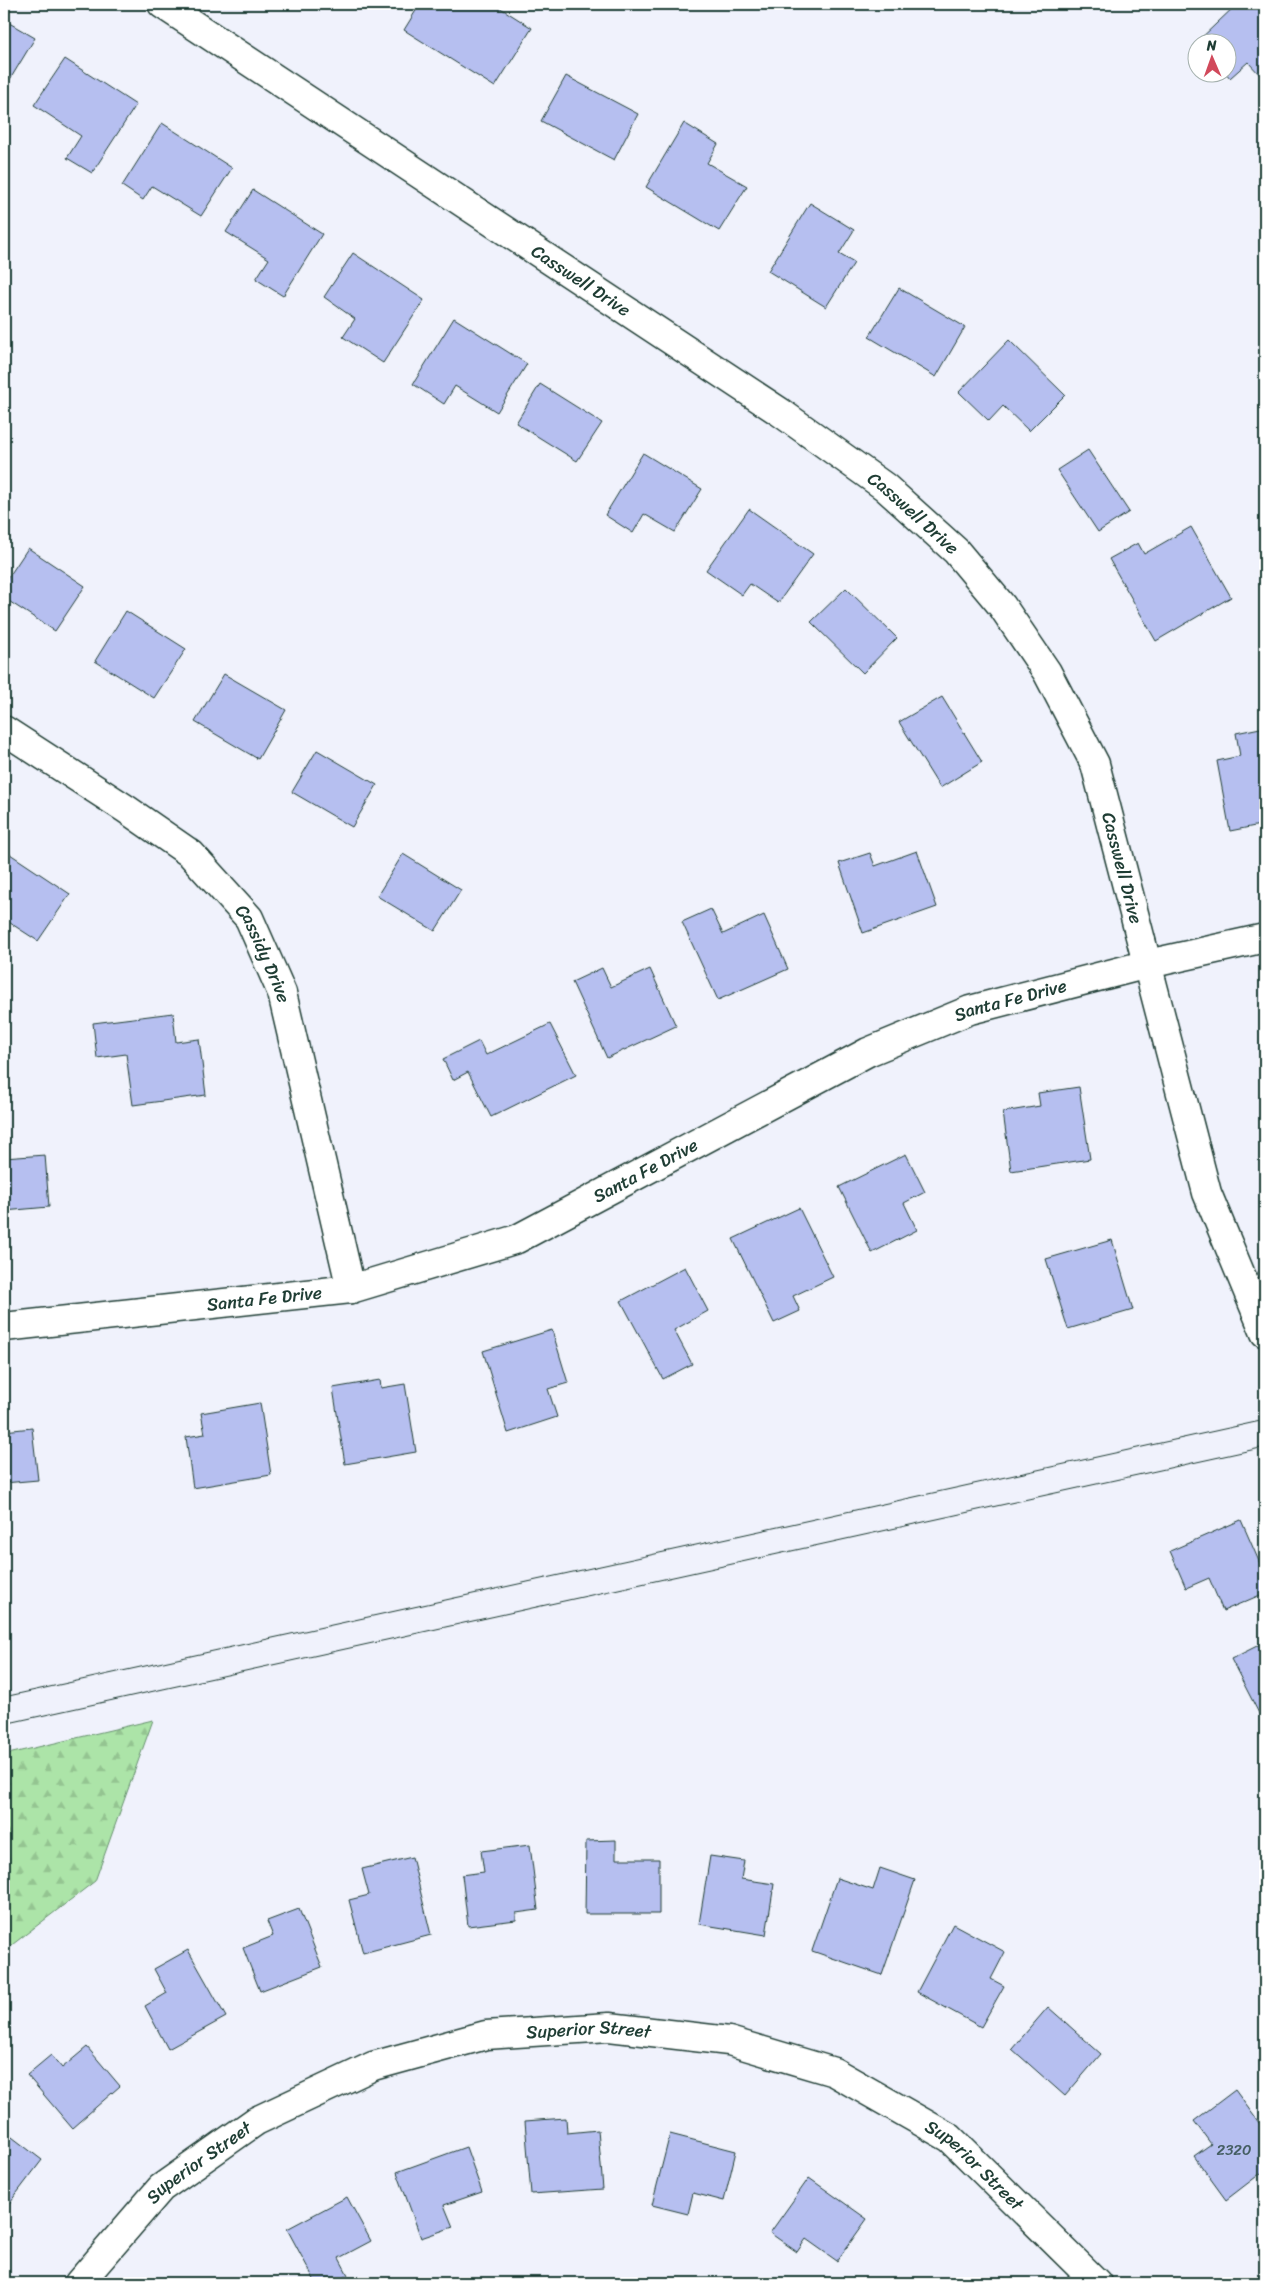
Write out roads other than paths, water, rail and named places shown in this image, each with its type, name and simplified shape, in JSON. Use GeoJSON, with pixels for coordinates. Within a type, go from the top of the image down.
{"type":"FeatureCollection","features":[{"type":"Feature","properties":{"kind":"street","name":"Casswell Drive"},"geometry":{"type":"LineString","coordinates":[[162,4],[780,412],[885,487],[956,551],[1002,606],[1047,672],[1095,764],[1207,1193],[1265,1334]]}},
{"type":"Feature","properties":{"kind":"street","name":"Cassidy Drive"},"geometry":{"type":"LineString","coordinates":[[4,730],[126,809],[191,854],[249,918],[282,993],[352,1289]]}},
{"type":"Feature","properties":{"kind":"street","name":"Santa Fe Drive"},"geometry":{"type":"LineString","coordinates":[[4,1327],[352,1289],[517,1239],[868,1052],[970,1010],[1148,964],[1265,938]]}},
{"type":"Feature","properties":{"kind":"street","name":"Superior Street"},"geometry":{"type":"LineString","coordinates":[[79,2283],[161,2188],[256,2121],[373,2066],[486,2035],[609,2027],[729,2041],[834,2072],[950,2138],[1097,2283]]}},
{"type":"Feature","properties":{"kind":"tram line"},"geometry":{"type":"LineString","coordinates":[[4,1697],[1265,1420]]}},
{"type":"Feature","properties":{"kind":"tram line"},"geometry":{"type":"LineString","coordinates":[[4,1724],[1265,1447]]}}]}
